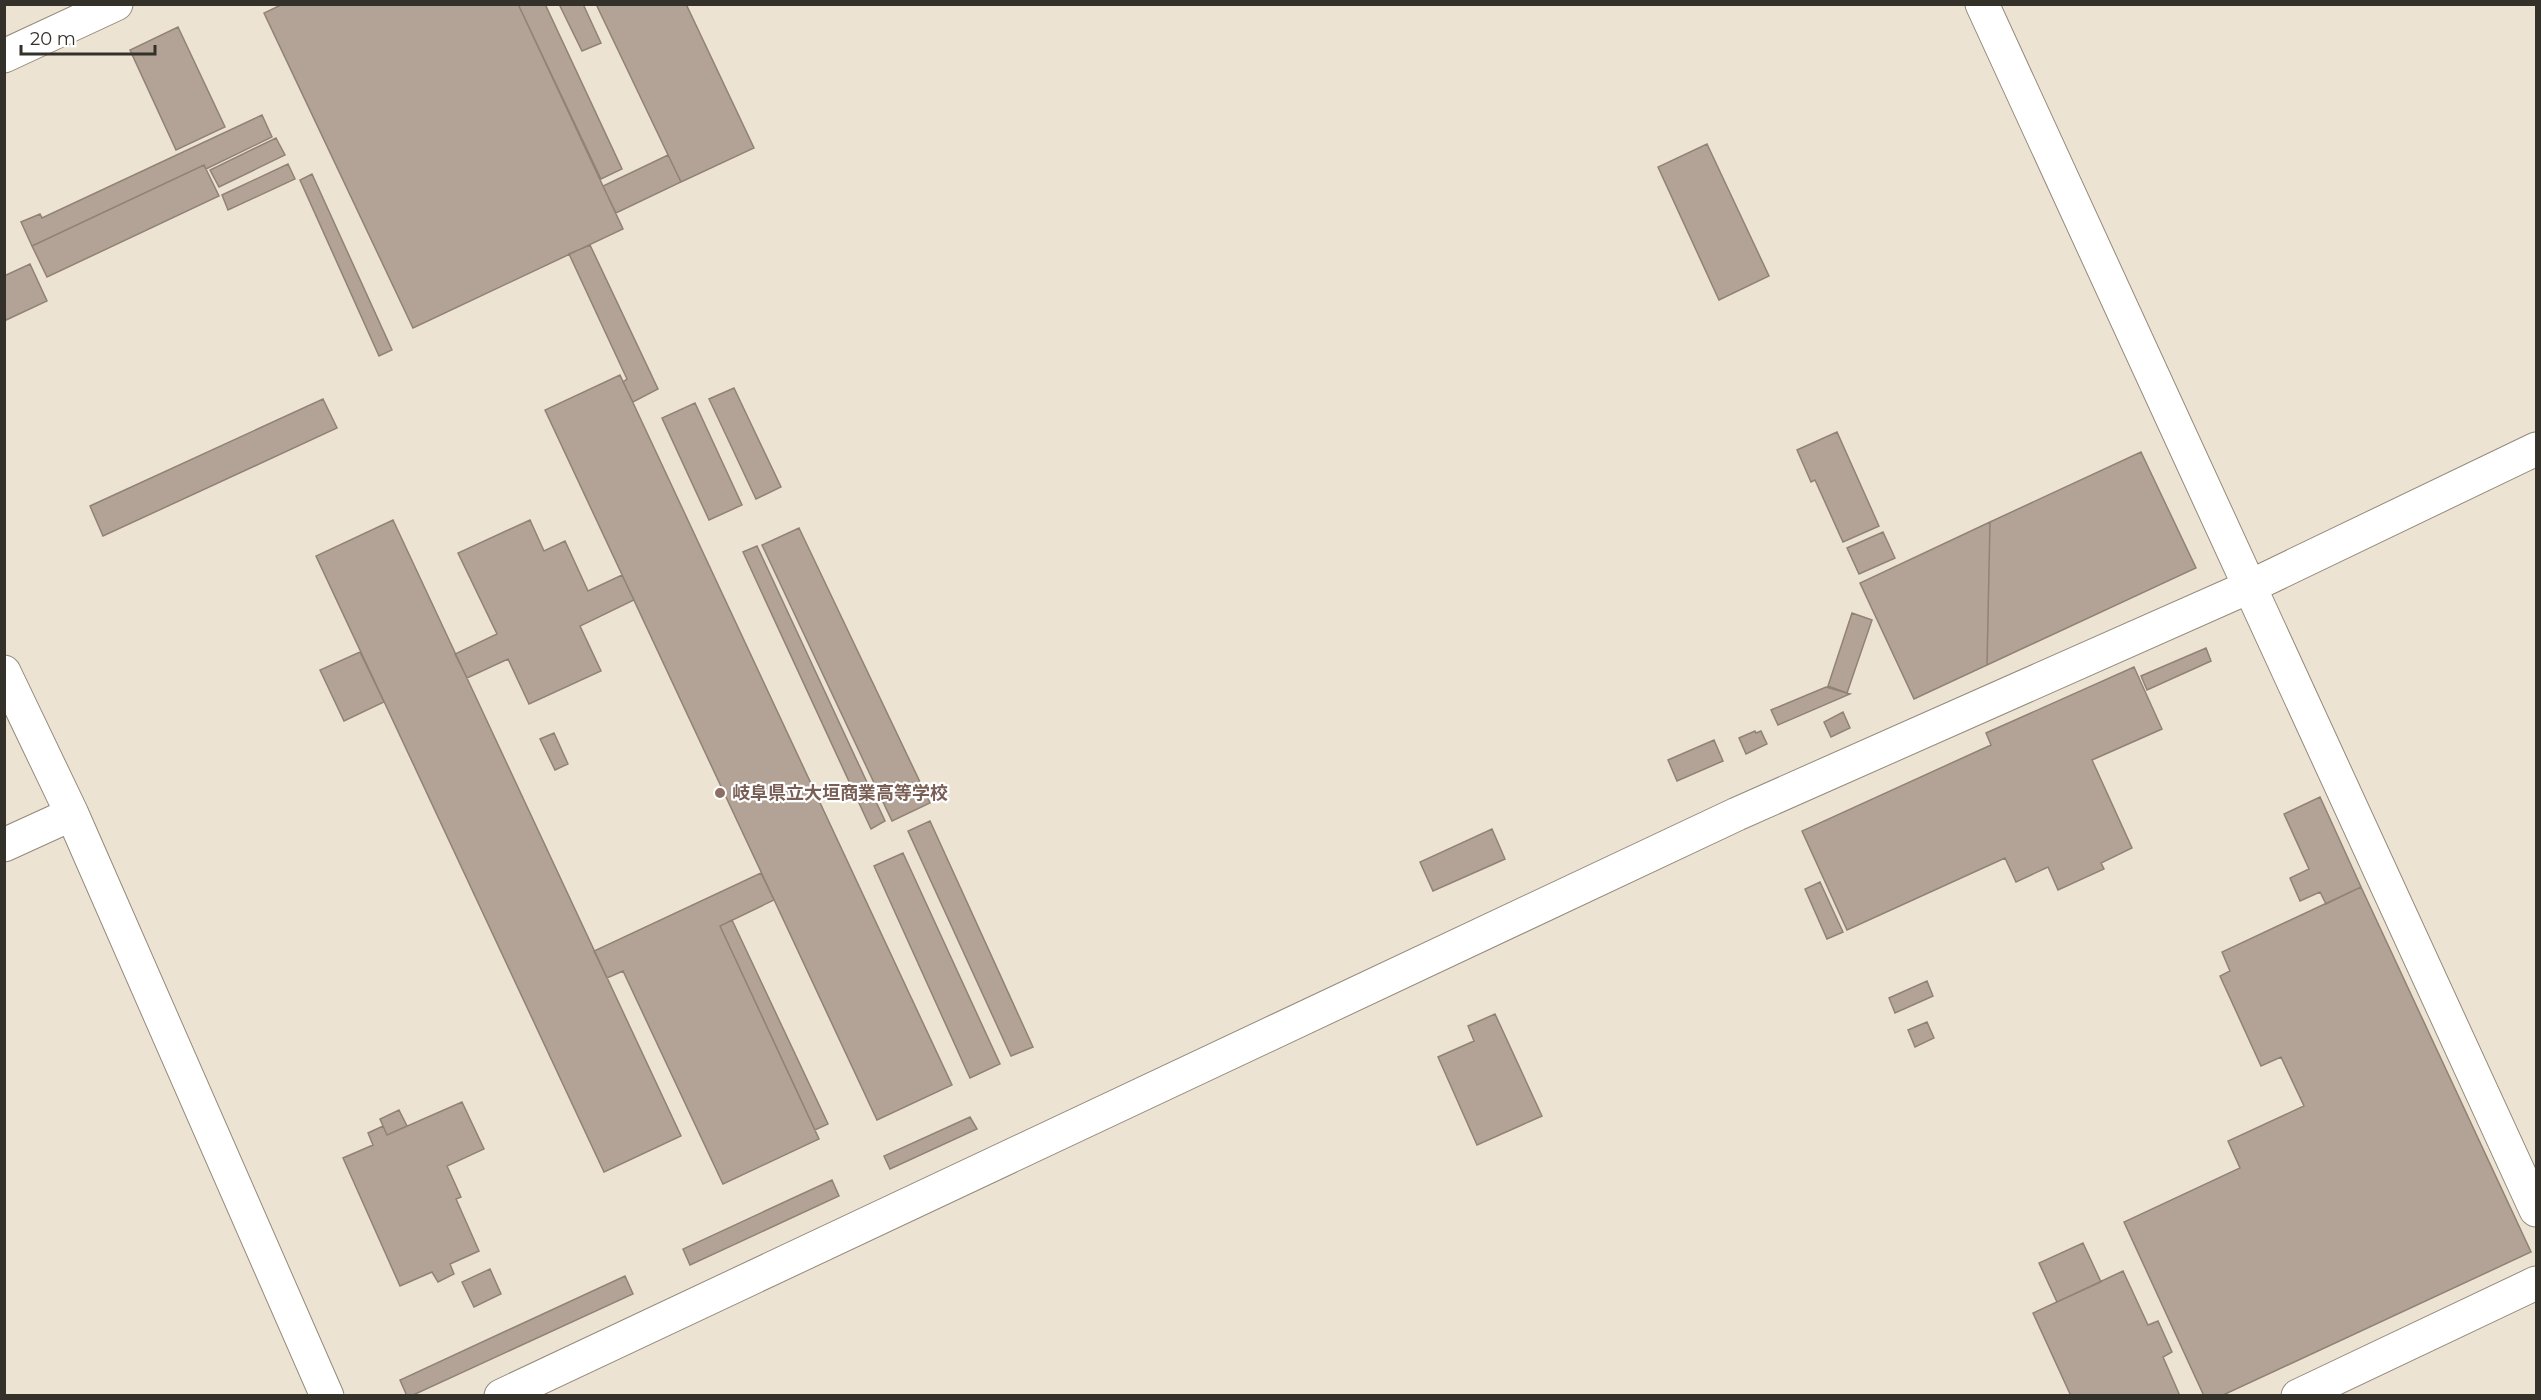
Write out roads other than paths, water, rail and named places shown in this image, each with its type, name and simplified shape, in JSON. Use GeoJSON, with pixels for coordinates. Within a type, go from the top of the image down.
{"type":"FeatureCollection","features":[{"type":"Feature","properties":{"kind":"street"},"geometry":{"type":"LineString","coordinates":[[4,56],[116,4]]}},
{"type":"Feature","properties":{"kind":"street"},"geometry":{"type":"LineString","coordinates":[[1982,4],[2536,1210]]}},
{"type":"Feature","properties":{"kind":"street"},"geometry":{"type":"LineString","coordinates":[[501,1395],[1737,814],[2251,586],[2536,449]]}},
{"type":"Feature","properties":{"kind":"street"},"geometry":{"type":"LineString","coordinates":[[4,672],[72,814],[327,1395]]}},
{"type":"Feature","properties":{"kind":"street"},"geometry":{"type":"LineString","coordinates":[[4,845],[72,814]]}},
{"type":"Feature","properties":{"kind":"street"},"geometry":{"type":"LineString","coordinates":[[2298,1395],[2536,1283]]}},
{"type":"Feature","properties":{"kind":"place","name":"岐阜県立大垣商業高等学校"},"geometry":{"type":"Point","coordinates":[720,793]}}]}
